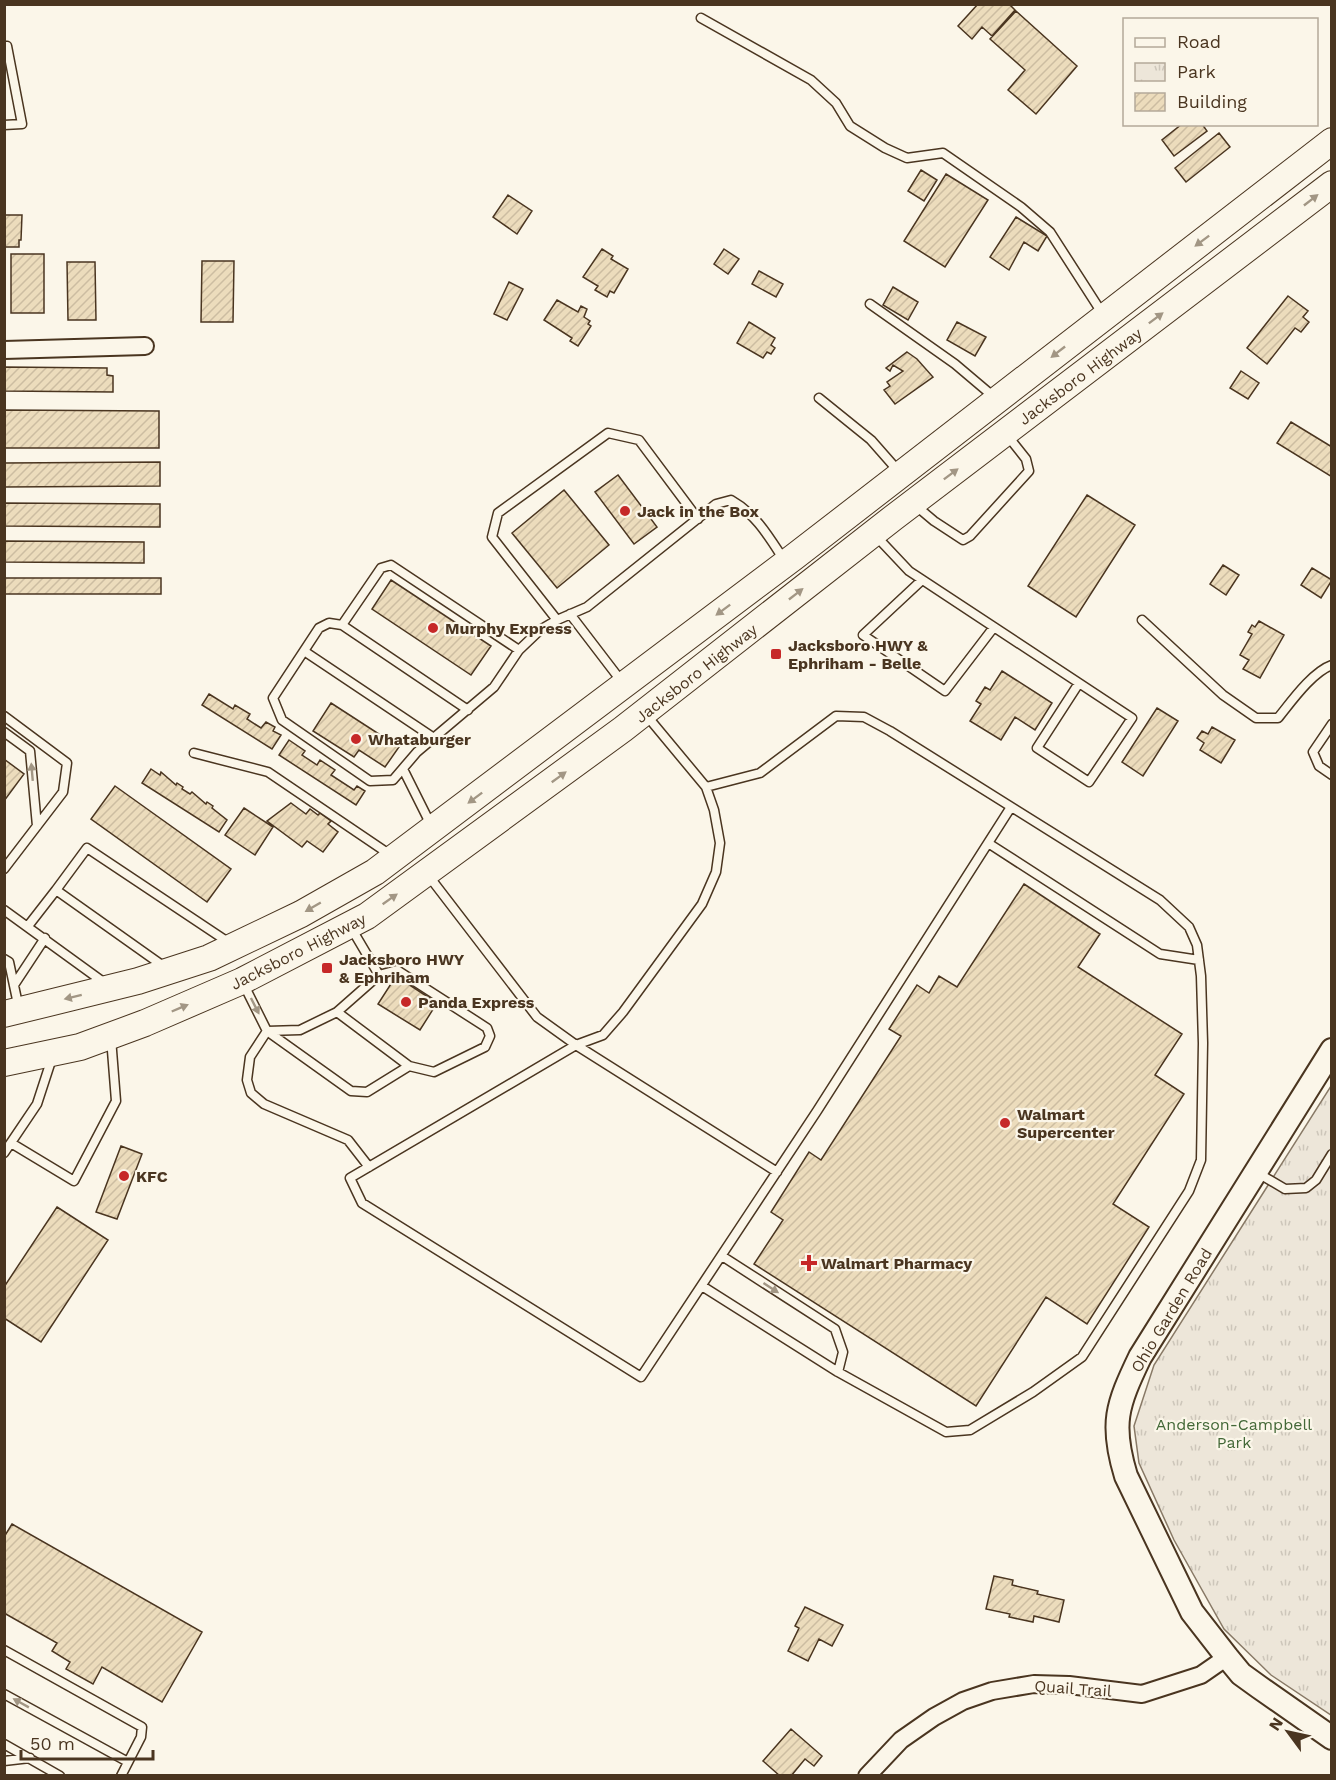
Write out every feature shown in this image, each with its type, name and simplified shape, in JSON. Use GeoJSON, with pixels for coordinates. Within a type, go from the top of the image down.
{"type":"FeatureCollection","features":[{"type":"Feature","properties":{"kind":"main road","name":"Jacksboro Highway"},"geometry":{"type":"LineString","coordinates":[[12,1012],[138,981],[209,958],[301,914],[375,872],[786,563],[1332,141]]}},
{"type":"Feature","properties":{"kind":"main road","name":"Jacksboro Highway"},"geometry":{"type":"LineString","coordinates":[[4,1063],[80,1047],[145,1023],[242,981],[367,916],[644,713],[913,503],[1332,184]]}},
{"type":"Feature","properties":{"kind":"main road"},"geometry":{"type":"LineString","coordinates":[[1233,218],[1252,246]]}},
{"type":"Feature","properties":{"kind":"main road"},"geometry":{"type":"LineString","coordinates":[[624,684],[644,713]]}},
{"type":"Feature","properties":{"kind":"main road"},"geometry":{"type":"LineString","coordinates":[[138,981],[145,1023]]}},
{"type":"Feature","properties":{"kind":"street"},"geometry":{"type":"LineString","coordinates":[[4,350],[145,346]]}},
{"type":"Feature","properties":{"kind":"street","name":"Ohio Garden Road"},"geometry":{"type":"LineString","coordinates":[[1329,1061],[1255,1172],[1140,1357],[1124,1390],[1116,1421],[1119,1454],[1126,1476],[1192,1612],[1241,1674],[1332,1738]]}},
{"type":"Feature","properties":{"kind":"street","name":"Quail Trail"},"geometry":{"type":"LineString","coordinates":[[867,1776],[901,1740],[934,1717],[963,1701],[992,1691],[1034,1684],[1069,1685],[1142,1694],[1201,1676],[1227,1657]]}},
{"type":"Feature","properties":{"kind":"lane"},"geometry":{"type":"LineString","coordinates":[[701,18],[811,80],[836,103],[850,126],[869,139],[907,158],[943,153],[1021,207],[1050,232],[1104,316]]}},
{"type":"Feature","properties":{"kind":"lane"},"geometry":{"type":"LineString","coordinates":[[4,125],[22,124],[5,44]]}},
{"type":"Feature","properties":{"kind":"lane"},"geometry":{"type":"LineString","coordinates":[[870,304],[955,364],[997,399]]}},
{"type":"Feature","properties":{"kind":"lane"},"geometry":{"type":"LineString","coordinates":[[819,398],[871,440],[900,474]]}},
{"type":"Feature","properties":{"kind":"lane"},"geometry":{"type":"LineString","coordinates":[[557,620],[492,537],[498,513],[608,433],[639,440],[698,519]]}},
{"type":"Feature","properties":{"kind":"lane"},"geometry":{"type":"LineString","coordinates":[[913,503],[934,521],[963,540],[970,536],[1029,471],[1026,459],[1005,433]]}},
{"type":"Feature","properties":{"kind":"lane"},"geometry":{"type":"LineString","coordinates":[[468,710],[342,625],[328,624],[319,628],[273,698],[282,720],[370,781],[393,780],[417,752],[468,710],[494,687],[519,650],[540,630],[587,607],[716,504],[731,500],[746,508],[763,528],[786,563]]}},
{"type":"Feature","properties":{"kind":"lane"},"geometry":{"type":"LineString","coordinates":[[874,533],[909,571],[922,580],[994,627],[1079,683],[1132,718],[1089,782],[1037,748],[1079,683]]}},
{"type":"Feature","properties":{"kind":"lane"},"geometry":{"type":"LineString","coordinates":[[342,625],[381,568],[391,565],[519,650]]}},
{"type":"Feature","properties":{"kind":"lane"},"geometry":{"type":"LineString","coordinates":[[922,580],[863,635],[945,691],[994,627]]}},
{"type":"Feature","properties":{"kind":"lane"},"geometry":{"type":"LineString","coordinates":[[570,614],[624,684]]}},
{"type":"Feature","properties":{"kind":"lane"},"geometry":{"type":"LineString","coordinates":[[1142,620],[1223,695],[1256,718],[1278,718],[1300,690],[1326,667],[1332,665]]}},
{"type":"Feature","properties":{"kind":"lane"},"geometry":{"type":"LineString","coordinates":[[304,651],[434,738]]}},
{"type":"Feature","properties":{"kind":"lane"},"geometry":{"type":"LineString","coordinates":[[644,713],[706,787],[714,810],[720,843],[716,872],[702,904],[624,1012],[603,1035],[576,1045],[350,1178],[362,1203],[641,1377],[722,1257],[1011,807]]}},
{"type":"Feature","properties":{"kind":"lane"},"geometry":{"type":"LineString","coordinates":[[4,716],[67,763],[63,792],[4,869]]}},
{"type":"Feature","properties":{"kind":"lane"},"geometry":{"type":"LineString","coordinates":[[702,1286],[838,1372],[946,1432],[970,1430],[1033,1392],[1082,1358],[1189,1191],[1201,1160],[1203,1043],[1197,945],[1189,927],[1160,900],[864,717],[836,716],[760,773],[706,787]]}},
{"type":"Feature","properties":{"kind":"lane"},"geometry":{"type":"LineString","coordinates":[[1332,724],[1313,752],[1319,766],[1332,775]]}},
{"type":"Feature","properties":{"kind":"lane"},"geometry":{"type":"LineString","coordinates":[[4,732],[30,751],[37,826]]}},
{"type":"Feature","properties":{"kind":"lane"},"geometry":{"type":"LineString","coordinates":[[194,753],[268,772],[395,857]]}},
{"type":"Feature","properties":{"kind":"lane"},"geometry":{"type":"LineString","coordinates":[[403,769],[433,829]]}},
{"type":"Feature","properties":{"kind":"lane"},"geometry":{"type":"LineString","coordinates":[[988,843],[1160,954],[1198,960]]}},
{"type":"Feature","properties":{"kind":"lane"},"geometry":{"type":"LineString","coordinates":[[28,926],[87,848],[234,946]]}},
{"type":"Feature","properties":{"kind":"lane"},"geometry":{"type":"LineString","coordinates":[[427,874],[537,1017],[576,1045],[777,1172]]}},
{"type":"Feature","properties":{"kind":"lane"},"geometry":{"type":"LineString","coordinates":[[56,890],[170,971]]}},
{"type":"Feature","properties":{"kind":"lane"},"geometry":{"type":"LineString","coordinates":[[4,910],[111,988]]}},
{"type":"Feature","properties":{"kind":"lane"},"geometry":{"type":"LineString","coordinates":[[350,925],[379,975]]}},
{"type":"Feature","properties":{"kind":"lane"},"geometry":{"type":"LineString","coordinates":[[14,985],[45,938]]}},
{"type":"Feature","properties":{"kind":"lane"},"geometry":{"type":"LineString","coordinates":[[4,959],[9,962],[14,985],[12,1012]]}},
{"type":"Feature","properties":{"kind":"lane"},"geometry":{"type":"LineString","coordinates":[[267,1031],[300,1030],[337,1012],[379,975],[397,970],[487,1028],[490,1036],[485,1047],[434,1072],[409,1066],[337,1012]]}},
{"type":"Feature","properties":{"kind":"lane"},"geometry":{"type":"LineString","coordinates":[[242,981],[267,1031],[351,1091],[367,1092],[409,1066]]}},
{"type":"Feature","properties":{"kind":"lane"},"geometry":{"type":"LineString","coordinates":[[267,1031],[250,1057],[247,1080],[251,1094],[264,1104],[348,1140],[369,1167]]}},
{"type":"Feature","properties":{"kind":"lane"},"geometry":{"type":"LineString","coordinates":[[11,1143],[74,1181],[116,1101],[111,1035]]}},
{"type":"Feature","properties":{"kind":"lane"},"geometry":{"type":"LineString","coordinates":[[4,1153],[37,1104],[54,1052]]}},
{"type":"Feature","properties":{"kind":"lane"},"geometry":{"type":"LineString","coordinates":[[1255,1172],[1285,1189],[1306,1188],[1316,1180],[1332,1154]]}},
{"type":"Feature","properties":{"kind":"lane"},"geometry":{"type":"LineString","coordinates":[[722,1257],[834,1329],[843,1352],[838,1372]]}},
{"type":"Feature","properties":{"kind":"lane"},"geometry":{"type":"LineString","coordinates":[[4,1650],[142,1727],[141,1737],[121,1776]]}},
{"type":"Feature","properties":{"kind":"lane"},"geometry":{"type":"LineString","coordinates":[[4,1694],[128,1762]]}},
{"type":"Feature","properties":{"kind":"lane"},"geometry":{"type":"LineString","coordinates":[[4,1744],[60,1776]]}},
{"type":"Feature","properties":{"kind":"lane"},"geometry":{"type":"LineString","coordinates":[[4,1761],[30,1758]]}},
{"type":"Feature","properties":{"kind":"green space","name":"Anderson-Campbell Park"},"geometry":{"type":"Polygon","coordinates":[[[1331,1086],[1331,1715],[1271,1675],[1224,1629],[1174,1540],[1139,1463],[1134,1426],[1154,1365],[1331,1086]]]}},
{"type":"Feature","properties":{"kind":"building"},"geometry":{"type":"Polygon","coordinates":[[[978,4],[1009,4],[1015,10],[992,36],[982,27],[972,39],[958,26],[978,4]]]}},
{"type":"Feature","properties":{"kind":"building"},"geometry":{"type":"Polygon","coordinates":[[[1016,11],[1077,66],[1036,114],[1008,90],[1025,70],[990,39],[1016,11]]]}},
{"type":"Feature","properties":{"kind":"building"},"geometry":{"type":"Polygon","coordinates":[[[1180,126],[1203,126],[1207,131],[1174,156],[1162,140],[1180,126]]]}},
{"type":"Feature","properties":{"kind":"building"},"geometry":{"type":"Polygon","coordinates":[[[1219,133],[1230,147],[1186,182],[1175,168],[1219,133]]]}},
{"type":"Feature","properties":{"kind":"building"},"geometry":{"type":"Polygon","coordinates":[[[921,170],[937,180],[924,201],[908,191],[921,170]]]}},
{"type":"Feature","properties":{"kind":"building"},"geometry":{"type":"Polygon","coordinates":[[[946,174],[988,200],[945,267],[904,241],[946,174]]]}},
{"type":"Feature","properties":{"kind":"building"},"geometry":{"type":"Polygon","coordinates":[[[508,195],[532,211],[517,234],[493,217],[508,195]]]}},
{"type":"Feature","properties":{"kind":"building"},"geometry":{"type":"Polygon","coordinates":[[[4,215],[22,215],[19,247],[4,247],[4,215]]]}},
{"type":"Feature","properties":{"kind":"building"},"geometry":{"type":"Polygon","coordinates":[[[1016,217],[1047,236],[1038,251],[1024,242],[1009,270],[990,257],[1016,217]]]}},
{"type":"Feature","properties":{"kind":"building"},"geometry":{"type":"Polygon","coordinates":[[[602,249],[613,256],[611,259],[628,269],[614,293],[610,291],[607,297],[595,290],[598,286],[583,277],[602,249]]]}},
{"type":"Feature","properties":{"kind":"building"},"geometry":{"type":"Polygon","coordinates":[[[724,249],[739,259],[728,274],[714,264],[724,249]]]}},
{"type":"Feature","properties":{"kind":"building"},"geometry":{"type":"Polygon","coordinates":[[[11,254],[44,254],[44,313],[11,313],[11,254]]]}},
{"type":"Feature","properties":{"kind":"building"},"geometry":{"type":"Polygon","coordinates":[[[202,261],[234,261],[233,322],[201,322],[202,261]]]}},
{"type":"Feature","properties":{"kind":"building"},"geometry":{"type":"Polygon","coordinates":[[[67,262],[95,262],[96,320],[68,320],[67,262]]]}},
{"type":"Feature","properties":{"kind":"building"},"geometry":{"type":"Polygon","coordinates":[[[759,271],[783,284],[776,297],[752,284],[759,271]]]}},
{"type":"Feature","properties":{"kind":"building"},"geometry":{"type":"Polygon","coordinates":[[[509,282],[523,289],[507,320],[494,314],[509,282]]]}},
{"type":"Feature","properties":{"kind":"building"},"geometry":{"type":"Polygon","coordinates":[[[893,287],[918,302],[908,320],[883,305],[893,287]]]}},
{"type":"Feature","properties":{"kind":"building"},"geometry":{"type":"Polygon","coordinates":[[[1288,296],[1308,311],[1303,317],[1309,322],[1301,332],[1295,328],[1267,364],[1247,348],[1288,296]]]}},
{"type":"Feature","properties":{"kind":"building"},"geometry":{"type":"Polygon","coordinates":[[[557,300],[578,312],[581,306],[587,309],[584,317],[590,321],[588,324],[591,326],[578,346],[570,341],[572,338],[544,320],[557,300]]]}},
{"type":"Feature","properties":{"kind":"building"},"geometry":{"type":"Polygon","coordinates":[[[749,322],[775,338],[771,345],[775,348],[771,354],[767,352],[763,358],[737,343],[749,322]]]}},
{"type":"Feature","properties":{"kind":"building"},"geometry":{"type":"Polygon","coordinates":[[[957,322],[986,337],[975,356],[947,340],[957,322]]]}},
{"type":"Feature","properties":{"kind":"building"},"geometry":{"type":"Polygon","coordinates":[[[907,352],[917,359],[933,377],[895,404],[884,390],[890,386],[887,382],[903,371],[893,365],[890,371],[886,368],[907,352]]]}},
{"type":"Feature","properties":{"kind":"building"},"geometry":{"type":"Polygon","coordinates":[[[4,367],[107,368],[107,375],[113,376],[113,392],[4,391],[4,367]]]}},
{"type":"Feature","properties":{"kind":"building"},"geometry":{"type":"Polygon","coordinates":[[[1241,371],[1259,383],[1248,399],[1230,388],[1241,371]]]}},
{"type":"Feature","properties":{"kind":"building"},"geometry":{"type":"Polygon","coordinates":[[[4,410],[159,411],[159,448],[4,448],[4,410]]]}},
{"type":"Feature","properties":{"kind":"building"},"geometry":{"type":"Polygon","coordinates":[[[1291,422],[1332,447],[1332,477],[1277,443],[1291,422]]]}},
{"type":"Feature","properties":{"kind":"building"},"geometry":{"type":"Polygon","coordinates":[[[160,462],[160,486],[4,487],[4,463],[160,462]]]}},
{"type":"Feature","properties":{"kind":"building"},"geometry":{"type":"Polygon","coordinates":[[[618,475],[657,527],[634,544],[595,492],[618,475]]]}},
{"type":"Feature","properties":{"kind":"building"},"geometry":{"type":"Polygon","coordinates":[[[564,490],[609,545],[557,588],[512,533],[564,490]]]}},
{"type":"Feature","properties":{"kind":"building"},"geometry":{"type":"Polygon","coordinates":[[[1087,495],[1135,525],[1076,617],[1028,586],[1087,495]]]}},
{"type":"Feature","properties":{"kind":"building"},"geometry":{"type":"Polygon","coordinates":[[[4,503],[160,504],[160,527],[4,526],[4,503]]]}},
{"type":"Feature","properties":{"kind":"building"},"geometry":{"type":"Polygon","coordinates":[[[4,541],[144,542],[144,563],[4,562],[4,541]]]}},
{"type":"Feature","properties":{"kind":"building"},"geometry":{"type":"Polygon","coordinates":[[[1223,565],[1239,575],[1226,595],[1210,584],[1223,565]]]}},
{"type":"Feature","properties":{"kind":"building"},"geometry":{"type":"Polygon","coordinates":[[[1312,568],[1332,580],[1321,598],[1301,585],[1312,568]]]}},
{"type":"Feature","properties":{"kind":"building"},"geometry":{"type":"Polygon","coordinates":[[[4,578],[161,578],[161,594],[4,594],[4,578]]]}},
{"type":"Feature","properties":{"kind":"building"},"geometry":{"type":"Polygon","coordinates":[[[391,580],[491,646],[471,675],[372,609],[391,580]]]}},
{"type":"Feature","properties":{"kind":"building"},"geometry":{"type":"Polygon","coordinates":[[[1259,621],[1284,635],[1260,678],[1243,669],[1249,660],[1240,655],[1252,634],[1248,632],[1252,625],[1255,627],[1259,621]]]}},
{"type":"Feature","properties":{"kind":"building"},"geometry":{"type":"Polygon","coordinates":[[[1002,671],[1052,703],[1035,730],[1015,717],[1001,740],[970,721],[981,704],[976,701],[985,687],[990,690],[1002,671]]]}},
{"type":"Feature","properties":{"kind":"building"},"geometry":{"type":"Polygon","coordinates":[[[209,694],[233,709],[235,705],[250,714],[247,719],[261,728],[266,722],[275,727],[273,731],[281,735],[272,749],[202,705],[209,694]]]}},
{"type":"Feature","properties":{"kind":"building","name":"Whataburger"},"geometry":{"type":"Polygon","coordinates":[[[331,703],[399,747],[385,767],[359,750],[354,757],[313,731],[331,703]]]}},
{"type":"Feature","properties":{"kind":"building"},"geometry":{"type":"Polygon","coordinates":[[[1157,708],[1178,721],[1143,776],[1122,762],[1157,708]]]}},
{"type":"Feature","properties":{"kind":"building"},"geometry":{"type":"Polygon","coordinates":[[[1212,727],[1235,740],[1221,763],[1200,750],[1204,743],[1197,738],[1202,731],[1208,734],[1212,727]]]}},
{"type":"Feature","properties":{"kind":"building"},"geometry":{"type":"Polygon","coordinates":[[[289,740],[305,751],[302,755],[317,765],[320,760],[335,770],[331,775],[354,790],[357,786],[365,791],[356,805],[279,755],[289,740]]]}},
{"type":"Feature","properties":{"kind":"building"},"geometry":{"type":"Polygon","coordinates":[[[4,759],[24,774],[4,801],[4,759]]]}},
{"type":"Feature","properties":{"kind":"building"},"geometry":{"type":"Polygon","coordinates":[[[151,769],[160,775],[161,772],[176,785],[177,783],[183,787],[182,789],[190,794],[192,792],[206,804],[207,802],[213,806],[212,808],[227,820],[219,832],[142,783],[151,769]]]}},
{"type":"Feature","properties":{"kind":"building"},"geometry":{"type":"Polygon","coordinates":[[[115,786],[231,869],[207,902],[91,819],[115,786]]]}},
{"type":"Feature","properties":{"kind":"building"},"geometry":{"type":"Polygon","coordinates":[[[291,803],[306,814],[310,809],[331,821],[328,824],[338,832],[323,852],[307,841],[302,847],[267,821],[291,803]]]}},
{"type":"Feature","properties":{"kind":"building"},"geometry":{"type":"Polygon","coordinates":[[[244,808],[273,827],[255,855],[225,835],[244,808]]]}},
{"type":"Feature","properties":{"kind":"building","name":"Walmart Supercenter"},"geometry":{"type":"Polygon","coordinates":[[[1024,884],[1100,934],[1078,967],[1182,1034],[1155,1075],[1184,1094],[1113,1204],[1149,1227],[1087,1324],[1046,1297],[976,1406],[754,1264],[783,1220],[771,1212],[809,1152],[821,1160],[901,1036],[889,1029],[917,985],[929,993],[939,976],[957,987],[1024,884]]]}},
{"type":"Feature","properties":{"kind":"building"},"geometry":{"type":"Polygon","coordinates":[[[396,976],[437,1003],[420,1030],[378,1004],[396,976]]]}},
{"type":"Feature","properties":{"kind":"building"},"geometry":{"type":"Polygon","coordinates":[[[121,1146],[142,1154],[117,1219],[96,1212],[121,1146]]]}},
{"type":"Feature","properties":{"kind":"building"},"geometry":{"type":"Polygon","coordinates":[[[57,1207],[108,1240],[41,1342],[4,1318],[4,1287],[57,1207]]]}},
{"type":"Feature","properties":{"kind":"building"},"geometry":{"type":"Polygon","coordinates":[[[12,1524],[202,1632],[162,1702],[102,1667],[93,1684],[66,1669],[70,1662],[52,1651],[57,1643],[4,1613],[4,1537],[12,1524]]]}},
{"type":"Feature","properties":{"kind":"building"},"geometry":{"type":"Polygon","coordinates":[[[994,1576],[1013,1580],[1012,1585],[1038,1591],[1037,1594],[1064,1600],[1059,1622],[1034,1616],[1033,1622],[986,1609],[994,1576]]]}},
{"type":"Feature","properties":{"kind":"building"},"geometry":{"type":"Polygon","coordinates":[[[805,1607],[843,1625],[832,1646],[819,1639],[808,1661],[788,1651],[799,1628],[795,1626],[805,1607]]]}},
{"type":"Feature","properties":{"kind":"building"},"geometry":{"type":"Polygon","coordinates":[[[791,1729],[822,1756],[814,1766],[805,1759],[791,1776],[780,1776],[763,1761],[791,1729]]]}},
{"type":"Feature","properties":{"kind":"place","name":"Jack in the Box"},"geometry":{"type":"Point","coordinates":[625,511]}},
{"type":"Feature","properties":{"kind":"place","name":"Murphy Express"},"geometry":{"type":"Point","coordinates":[433,628]}},
{"type":"Feature","properties":{"kind":"place","name":"Jacksboro HWY & Ephriham - Belle"},"geometry":{"type":"Point","coordinates":[776,654]}},
{"type":"Feature","properties":{"kind":"place","name":"Whataburger"},"geometry":{"type":"Point","coordinates":[356,739]}},
{"type":"Feature","properties":{"kind":"place","name":"Jacksboro HWY & Ephriham"},"geometry":{"type":"Point","coordinates":[327,968]}},
{"type":"Feature","properties":{"kind":"place","name":"Panda Express"},"geometry":{"type":"Point","coordinates":[406,1002]}},
{"type":"Feature","properties":{"kind":"place","name":"Walmart Supercenter"},"geometry":{"type":"Point","coordinates":[1005,1123]}},
{"type":"Feature","properties":{"kind":"place","name":"KFC"},"geometry":{"type":"Point","coordinates":[124,1176]}},
{"type":"Feature","properties":{"kind":"place","name":"Walmart Pharmacy"},"geometry":{"type":"Point","coordinates":[809,1263]}}]}
